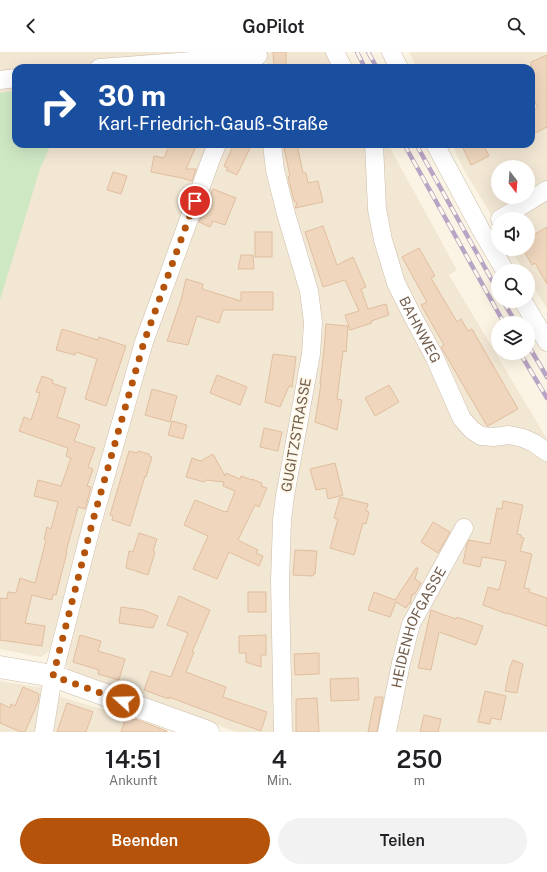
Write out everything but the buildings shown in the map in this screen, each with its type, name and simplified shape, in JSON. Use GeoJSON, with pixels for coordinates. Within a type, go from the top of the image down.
{"type":"FeatureCollection","features":[{"type":"Feature","properties":{"kind":"street"},"geometry":{"type":"LineString","coordinates":[[335,52],[341,64]]}},
{"type":"Feature","properties":{"kind":"street"},"geometry":{"type":"LineString","coordinates":[[391,52],[397,64]]}},
{"type":"Feature","properties":{"kind":"street"},"geometry":{"type":"LineString","coordinates":[[189,64],[257,61]]}},
{"type":"Feature","properties":{"kind":"street"},"geometry":{"type":"LineString","coordinates":[[0,80],[12,78]]}},
{"type":"Feature","properties":{"kind":"street"},"geometry":{"type":"LineString","coordinates":[[44,732],[53,676],[93,520],[144,342],[210,159],[216,148]]}},
{"type":"Feature","properties":{"kind":"street","name":"GUGITZSTRASSE"},"geometry":{"type":"LineString","coordinates":[[272,148],[275,170],[286,214],[309,291],[313,322],[311,354],[282,520],[280,582],[283,732]]}},
{"type":"Feature","properties":{"kind":"street","name":"BAHNWEG"},"geometry":{"type":"LineString","coordinates":[[374,148],[377,209],[383,240],[396,283],[434,356],[462,419],[472,430],[481,436],[494,438],[509,435],[523,438],[534,443],[547,452]]}},
{"type":"Feature","properties":{"kind":"street"},"geometry":{"type":"LineString","coordinates":[[437,148],[501,264]]}},
{"type":"Feature","properties":{"kind":"street"},"geometry":{"type":"LineString","coordinates":[[512,212],[547,190]]}},
{"type":"Feature","properties":{"kind":"street"},"geometry":{"type":"LineString","coordinates":[[481,230],[491,224]]}},
{"type":"Feature","properties":{"kind":"street"},"geometry":{"type":"LineString","coordinates":[[526,308],[547,342]]}},
{"type":"Feature","properties":{"kind":"street","name":"HEIDENHOFGASSE"},"geometry":{"type":"LineString","coordinates":[[387,732],[401,662],[411,624],[464,528]]}},
{"type":"Feature","properties":{"kind":"street"},"geometry":{"type":"LineString","coordinates":[[0,667],[53,676],[208,732]]}},
{"type":"Feature","properties":{"kind":"shaded area"},"geometry":{"type":"Polygon","coordinates":[[[0,52],[235,52],[235,64],[12,64],[12,148],[207,148],[184,207],[135,344],[49,651],[41,657],[0,649],[0,52]]]}},
{"type":"Feature","properties":{"kind":"shaded area"},"geometry":{"type":"Polygon","coordinates":[[[267,52],[329,52],[334,64],[267,64],[267,52]]]}},
{"type":"Feature","properties":{"kind":"shaded area"},"geometry":{"type":"Polygon","coordinates":[[[409,52],[547,52],[547,309],[535,289],[535,264],[520,264],[515,256],[535,256],[535,212],[491,212],[491,214],[464,170],[454,148],[535,148],[535,64],[415,64],[409,52]]]}},
{"type":"Feature","properties":{"kind":"shaded area"},"geometry":{"type":"Polygon","coordinates":[[[225,148],[390,148],[457,270],[449,275],[491,345],[491,360],[500,360],[547,439],[547,732],[236,732],[69,671],[64,661],[150,351],[194,221],[225,148]]]}},
{"type":"Feature","properties":{"kind":"shaded area"},"geometry":{"type":"Polygon","coordinates":[[[0,681],[44,688],[54,695],[105,710],[168,732],[0,732],[0,681]]]}},
{"type":"Feature","properties":{"kind":"green space"},"geometry":{"type":"Polygon","coordinates":[[[12,92],[12,148],[49,148],[40,169],[0,300],[0,93],[12,92]]]}},
{"type":"Feature","properties":{"kind":"railway"},"geometry":{"type":"LineString","coordinates":[[357,52],[363,64]]}},
{"type":"Feature","properties":{"kind":"railway"},"geometry":{"type":"LineString","coordinates":[[368,52],[375,64]]}},
{"type":"Feature","properties":{"kind":"railway"},"geometry":{"type":"LineString","coordinates":[[406,148],[500,316]]}},
{"type":"Feature","properties":{"kind":"railway"},"geometry":{"type":"LineString","coordinates":[[418,148],[491,278]]}},
{"type":"Feature","properties":{"kind":"railway"},"geometry":{"type":"LineString","coordinates":[[507,308],[512,316]]}},
{"type":"Feature","properties":{"kind":"railway"},"geometry":{"type":"LineString","coordinates":[[535,357],[547,377]]}},
{"type":"Feature","properties":{"kind":"railway"},"geometry":{"type":"LineString","coordinates":[[524,360],[547,398]]}},
{"type":"Feature","properties":{"kind":"route"},"geometry":{"type":"LineString","coordinates":[[123,701],[53,676],[93,520],[144,342],[195,201]]}}]}
